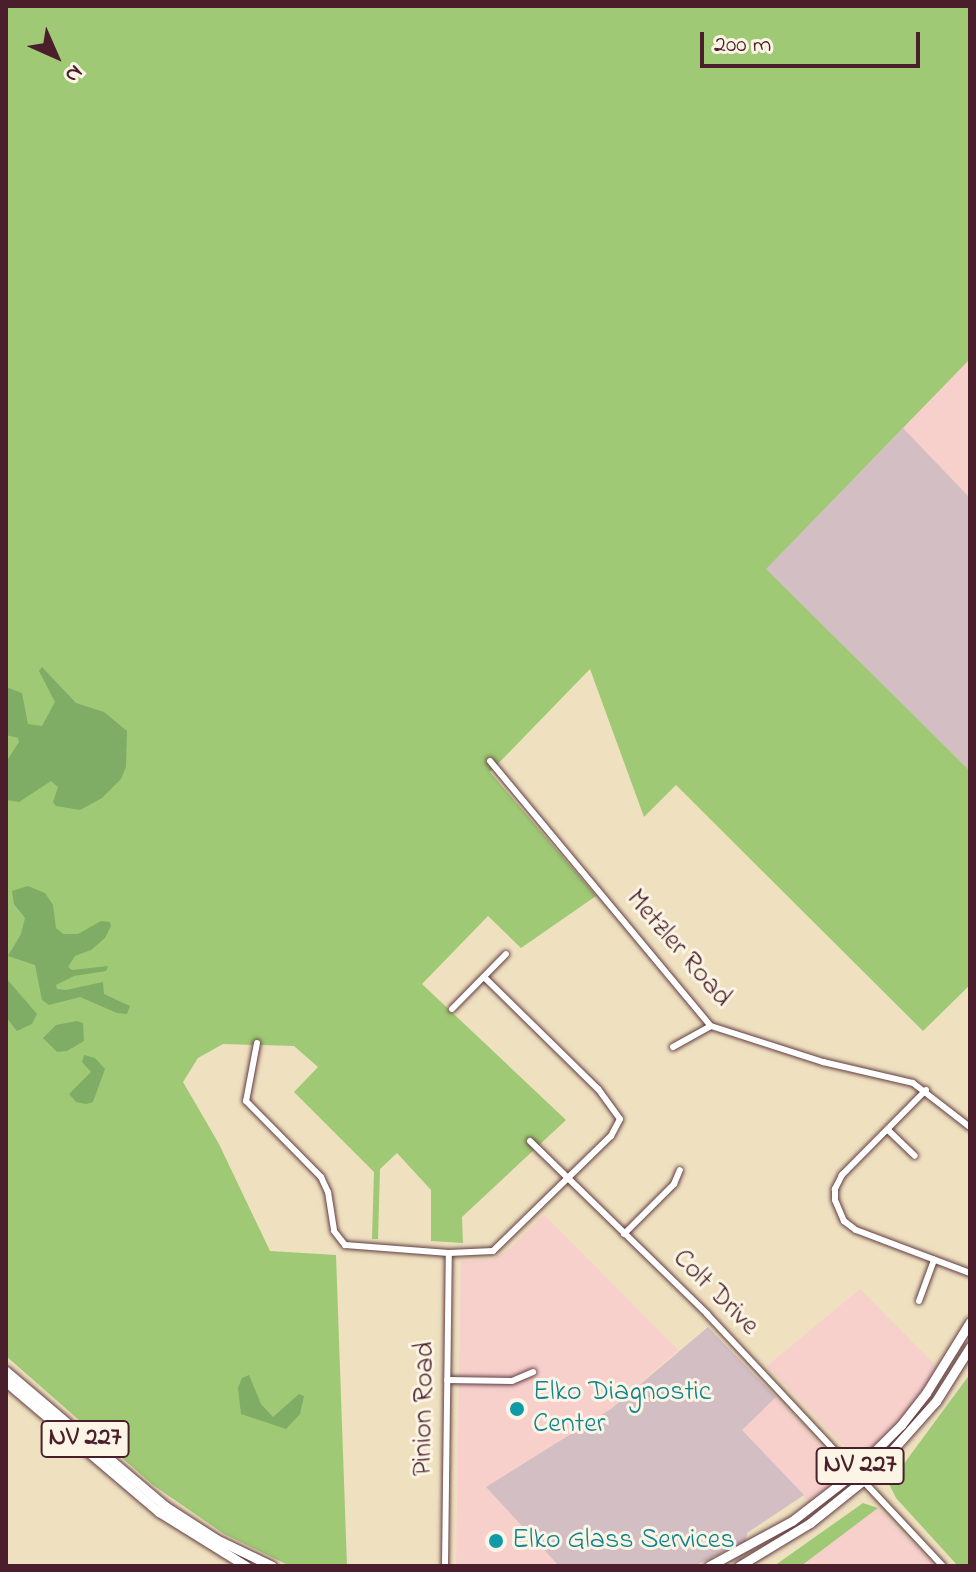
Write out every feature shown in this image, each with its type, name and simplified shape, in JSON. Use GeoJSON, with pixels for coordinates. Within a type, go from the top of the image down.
{"type":"FeatureCollection","features":[{"type":"Feature","properties":{"kind":"main road","name":"NV 227"},"geometry":{"type":"LineString","coordinates":[[709,1566],[792,1521],[856,1470],[901,1425],[926,1393],[970,1322]]}},
{"type":"Feature","properties":{"kind":"main road","name":"NV 227"},"geometry":{"type":"LineString","coordinates":[[739,1566],[803,1528],[865,1479],[904,1440],[936,1401],[970,1347]]}},
{"type":"Feature","properties":{"kind":"main road","name":"NV 227"},"geometry":{"type":"LineString","coordinates":[[6,1371],[165,1506],[216,1539],[272,1566]]}},
{"type":"Feature","properties":{"kind":"main road","name":"NV 227"},"geometry":{"type":"LineString","coordinates":[[6,1382],[159,1512],[246,1566]]}},
{"type":"Feature","properties":{"kind":"street","name":"Metzler Road"},"geometry":{"type":"LineString","coordinates":[[490,761],[711,1026],[823,1062],[904,1080],[926,1090],[970,1127]]}},
{"type":"Feature","properties":{"kind":"street"},"geometry":{"type":"LineString","coordinates":[[452,1009],[506,954]]}},
{"type":"Feature","properties":{"kind":"street"},"geometry":{"type":"LineString","coordinates":[[257,1043],[246,1101],[320,1176],[328,1192],[334,1231],[350,1247],[449,1253],[493,1251],[611,1136],[618,1126],[618,1113],[484,977]]}},
{"type":"Feature","properties":{"kind":"street"},"geometry":{"type":"LineString","coordinates":[[673,1047],[711,1026]]}},
{"type":"Feature","properties":{"kind":"street"},"geometry":{"type":"LineString","coordinates":[[926,1090],[838,1180],[835,1200],[838,1211],[856,1230],[970,1273]]}},
{"type":"Feature","properties":{"kind":"street"},"geometry":{"type":"LineString","coordinates":[[888,1130],[915,1156]]}},
{"type":"Feature","properties":{"kind":"street","name":"Colt Drive"},"geometry":{"type":"LineString","coordinates":[[530,1141],[707,1314],[865,1479],[943,1566]]}},
{"type":"Feature","properties":{"kind":"street"},"geometry":{"type":"LineString","coordinates":[[624,1234],[674,1184],[680,1170]]}},
{"type":"Feature","properties":{"kind":"street","name":"Pinion Road"},"geometry":{"type":"LineString","coordinates":[[445,1566],[449,1253]]}},
{"type":"Feature","properties":{"kind":"street"},"geometry":{"type":"LineString","coordinates":[[919,1301],[934,1260]]}},
{"type":"Feature","properties":{"kind":"street"},"geometry":{"type":"LineString","coordinates":[[447,1380],[512,1381],[533,1372]]}},
{"type":"Feature","properties":{"kind":"shaded area"},"geometry":{"type":"Polygon","coordinates":[[[970,359],[970,498],[903,428],[970,359]]]}},
{"type":"Feature","properties":{"kind":"shaded area"},"geometry":{"type":"Polygon","coordinates":[[[903,428],[970,498],[970,771],[765,569],[903,428]]]}},
{"type":"Feature","properties":{"kind":"shaded area"},"geometry":{"type":"Polygon","coordinates":[[[544,1215],[678,1350],[611,1409],[486,1487],[559,1566],[456,1566],[461,1261],[493,1259],[511,1248],[544,1215]]]}},
{"type":"Feature","properties":{"kind":"shaded area"},"geometry":{"type":"Polygon","coordinates":[[[860,1289],[938,1368],[906,1412],[861,1456],[854,1456],[767,1366],[860,1289]]]}},
{"type":"Feature","properties":{"kind":"shaded area"},"geometry":{"type":"Polygon","coordinates":[[[708,1327],[776,1397],[742,1430],[804,1495],[747,1533],[746,1541],[694,1566],[559,1566],[486,1487],[611,1409],[708,1327]]]}},
{"type":"Feature","properties":{"kind":"shaded area"},"geometry":{"type":"Polygon","coordinates":[[[776,1397],[845,1472],[809,1502],[741,1430],[776,1397]]]}},
{"type":"Feature","properties":{"kind":"shaded area"},"geometry":{"type":"Polygon","coordinates":[[[878,1508],[935,1566],[801,1566],[878,1508]]]}},
{"type":"Feature","properties":{"kind":"green space"},"geometry":{"type":"Polygon","coordinates":[[[6,6],[970,6],[970,359],[766,569],[970,771],[970,985],[923,1031],[676,785],[644,817],[590,669],[490,772],[596,896],[521,948],[488,916],[422,984],[566,1120],[462,1217],[463,1243],[431,1241],[431,1190],[397,1153],[380,1169],[378,1239],[372,1239],[374,1172],[294,1092],[318,1067],[294,1046],[223,1044],[198,1058],[183,1082],[219,1144],[270,1251],[336,1255],[347,1566],[290,1566],[224,1534],[153,1485],[6,1356],[6,6]]]}},
{"type":"Feature","properties":{"kind":"green space"},"geometry":{"type":"Polygon","coordinates":[[[42,667],[76,703],[104,712],[127,731],[126,767],[121,779],[102,798],[80,810],[56,806],[53,802],[58,787],[51,781],[19,802],[6,800],[6,762],[19,742],[18,738],[6,735],[6,687],[22,693],[28,724],[42,726],[55,702],[39,671],[42,667]]]}},
{"type":"Feature","properties":{"kind":"green space"},"geometry":{"type":"Polygon","coordinates":[[[28,886],[45,893],[53,905],[56,928],[63,934],[78,934],[101,921],[110,922],[105,938],[91,950],[75,956],[68,967],[72,970],[108,966],[106,971],[74,976],[56,985],[57,989],[66,990],[103,982],[104,994],[130,1006],[127,1014],[117,1013],[80,997],[49,1005],[42,1000],[35,965],[8,956],[21,934],[25,918],[14,904],[12,891],[28,886]]]}},
{"type":"Feature","properties":{"kind":"green space"},"geometry":{"type":"Polygon","coordinates":[[[6,978],[37,1014],[32,1024],[17,1031],[6,1017],[6,978]]]}},
{"type":"Feature","properties":{"kind":"green space"},"geometry":{"type":"Polygon","coordinates":[[[77,1021],[83,1023],[84,1041],[67,1051],[57,1052],[43,1038],[56,1025],[77,1021]]]}},
{"type":"Feature","properties":{"kind":"green space"},"geometry":{"type":"Polygon","coordinates":[[[84,1055],[95,1058],[105,1069],[93,1102],[86,1104],[76,1102],[69,1094],[91,1072],[82,1062],[84,1055]]]}},
{"type":"Feature","properties":{"kind":"green space"},"geometry":{"type":"Polygon","coordinates":[[[970,1374],[970,1566],[958,1566],[896,1498],[889,1484],[970,1374]]]}},
{"type":"Feature","properties":{"kind":"green space"},"geometry":{"type":"Polygon","coordinates":[[[249,1375],[261,1404],[273,1417],[299,1394],[304,1396],[300,1414],[286,1429],[241,1414],[238,1388],[242,1378],[249,1375]]]}},
{"type":"Feature","properties":{"kind":"green space"},"geometry":{"type":"Polygon","coordinates":[[[863,1503],[878,1508],[801,1566],[774,1566],[863,1503]]]}},
{"type":"Feature","properties":{"kind":"place","name":"Elko Diagnostic Center"},"geometry":{"type":"Point","coordinates":[517,1409]}},
{"type":"Feature","properties":{"kind":"place","name":"Elko Glass Services"},"geometry":{"type":"Point","coordinates":[496,1541]}}]}
